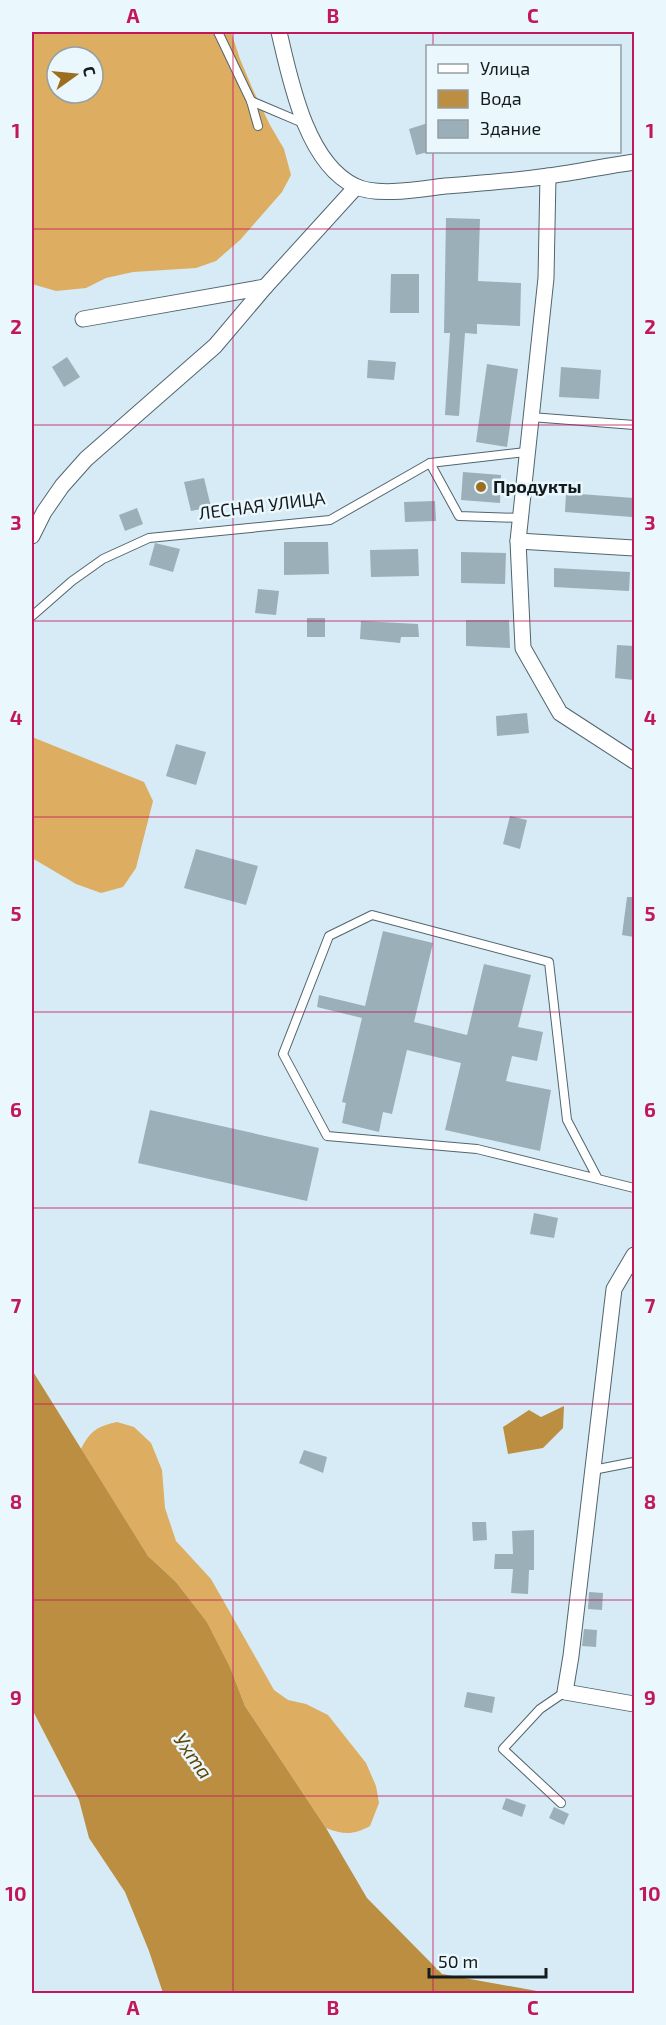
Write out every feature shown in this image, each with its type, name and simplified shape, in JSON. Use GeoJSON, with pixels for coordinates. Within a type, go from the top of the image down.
{"type":"FeatureCollection","features":[{"type":"Feature","properties":{"kind":"street"},"geometry":{"type":"LineString","coordinates":[[279,32],[304,124],[320,154],[337,173],[356,187],[387,192],[548,176],[634,162]]}},
{"type":"Feature","properties":{"kind":"street"},"geometry":{"type":"LineString","coordinates":[[548,176],[546,278],[518,541],[523,648],[560,713],[634,761]]}},
{"type":"Feature","properties":{"kind":"street"},"geometry":{"type":"LineString","coordinates":[[32,536],[44,512],[62,486],[86,459],[215,346],[356,187]]}},
{"type":"Feature","properties":{"kind":"street"},"geometry":{"type":"LineString","coordinates":[[83,319],[265,287]]}},
{"type":"Feature","properties":{"kind":"street"},"geometry":{"type":"LineString","coordinates":[[518,541],[634,548]]}},
{"type":"Feature","properties":{"kind":"street"},"geometry":{"type":"LineString","coordinates":[[634,1255],[614,1289],[565,1692],[634,1704]]}},
{"type":"Feature","properties":{"kind":"lane"},"geometry":{"type":"LineString","coordinates":[[218,32],[251,101],[258,126]]}},
{"type":"Feature","properties":{"kind":"lane"},"geometry":{"type":"LineString","coordinates":[[251,101],[304,124]]}},
{"type":"Feature","properties":{"kind":"lane"},"geometry":{"type":"LineString","coordinates":[[531,417],[634,425]]}},
{"type":"Feature","properties":{"kind":"lane","name":"ЛЕСНАЯ УЛИЦА"},"geometry":{"type":"LineString","coordinates":[[32,616],[72,580],[103,559],[149,538],[330,520],[430,463],[526,452]]}},
{"type":"Feature","properties":{"kind":"lane"},"geometry":{"type":"LineString","coordinates":[[430,463],[459,516],[520,518]]}},
{"type":"Feature","properties":{"kind":"lane"},"geometry":{"type":"LineString","coordinates":[[598,1179],[567,1120],[549,962],[372,915],[329,936],[283,1054],[327,1136],[477,1149],[634,1188]]}},
{"type":"Feature","properties":{"kind":"lane"},"geometry":{"type":"LineString","coordinates":[[593,1470],[634,1462]]}},
{"type":"Feature","properties":{"kind":"lane"},"geometry":{"type":"LineString","coordinates":[[561,1803],[503,1749],[540,1709],[565,1692]]}},
{"type":"Feature","properties":{"kind":"shaded area"},"geometry":{"type":"Polygon","coordinates":[[[32,32],[231,32],[253,90],[284,149],[291,175],[282,192],[240,240],[216,261],[196,268],[133,272],[106,278],[86,288],[56,291],[32,284],[32,32]]]}},
{"type":"Feature","properties":{"kind":"shaded area"},"geometry":{"type":"Polygon","coordinates":[[[32,737],[144,782],[153,801],[136,868],[123,887],[101,893],[76,884],[32,858],[32,737]]]}},
{"type":"Feature","properties":{"kind":"shaded area"},"geometry":{"type":"Polygon","coordinates":[[[117,1422],[134,1427],[151,1443],[162,1470],[165,1508],[176,1541],[211,1579],[274,1690],[288,1700],[306,1704],[328,1715],[366,1763],[376,1786],[379,1803],[370,1826],[349,1833],[326,1828],[245,1706],[230,1667],[207,1622],[176,1582],[148,1556],[81,1449],[95,1430],[117,1422]]]}},
{"type":"Feature","properties":{"kind":"water","name":"Ухта"},"geometry":{"type":"Polygon","coordinates":[[[32,1370],[148,1556],[176,1582],[207,1622],[230,1667],[245,1706],[326,1828],[367,1898],[442,1974],[548,1993],[163,1993],[125,1892],[89,1838],[79,1800],[32,1709],[32,1370]]]}},
{"type":"Feature","properties":{"kind":"water"},"geometry":{"type":"Polygon","coordinates":[[[564,1406],[563,1428],[543,1448],[508,1454],[503,1427],[529,1410],[541,1417],[564,1406]]]}},
{"type":"Feature","properties":{"kind":"building"},"geometry":{"type":"Polygon","coordinates":[[[426,124],[426,152],[416,155],[409,129],[426,124]]]}},
{"type":"Feature","properties":{"kind":"building"},"geometry":{"type":"Polygon","coordinates":[[[446,218],[480,219],[478,281],[521,283],[520,326],[477,324],[477,334],[465,333],[459,416],[445,415],[450,333],[444,333],[446,218]]]}},
{"type":"Feature","properties":{"kind":"building"},"geometry":{"type":"Polygon","coordinates":[[[391,274],[419,274],[419,313],[390,313],[391,274]]]}},
{"type":"Feature","properties":{"kind":"building"},"geometry":{"type":"Polygon","coordinates":[[[67,357],[80,377],[64,387],[52,367],[67,357]]]}},
{"type":"Feature","properties":{"kind":"building"},"geometry":{"type":"Polygon","coordinates":[[[368,360],[396,362],[394,380],[367,378],[368,360]]]}},
{"type":"Feature","properties":{"kind":"building"},"geometry":{"type":"Polygon","coordinates":[[[487,364],[518,369],[507,447],[476,442],[487,364]]]}},
{"type":"Feature","properties":{"kind":"building"},"geometry":{"type":"Polygon","coordinates":[[[561,367],[601,370],[599,399],[559,397],[561,367]]]}},
{"type":"Feature","properties":{"kind":"building","name":"Продукты"},"geometry":{"type":"Polygon","coordinates":[[[463,472],[501,475],[500,503],[461,500],[463,472]]]}},
{"type":"Feature","properties":{"kind":"building"},"geometry":{"type":"Polygon","coordinates":[[[204,478],[211,507],[191,511],[184,482],[204,478]]]}},
{"type":"Feature","properties":{"kind":"building"},"geometry":{"type":"Polygon","coordinates":[[[566,493],[634,498],[632,517],[565,512],[566,493]]]}},
{"type":"Feature","properties":{"kind":"building"},"geometry":{"type":"Polygon","coordinates":[[[435,501],[436,521],[405,522],[404,502],[435,501]]]}},
{"type":"Feature","properties":{"kind":"building"},"geometry":{"type":"Polygon","coordinates":[[[137,508],[143,524],[125,531],[119,515],[137,508]]]}},
{"type":"Feature","properties":{"kind":"building"},"geometry":{"type":"Polygon","coordinates":[[[284,542],[328,542],[329,574],[284,575],[284,542]]]}},
{"type":"Feature","properties":{"kind":"building"},"geometry":{"type":"Polygon","coordinates":[[[155,543],[180,549],[173,572],[149,565],[155,543]]]}},
{"type":"Feature","properties":{"kind":"building"},"geometry":{"type":"Polygon","coordinates":[[[418,549],[419,576],[371,577],[370,550],[418,549]]]}},
{"type":"Feature","properties":{"kind":"building"},"geometry":{"type":"Polygon","coordinates":[[[461,552],[506,553],[505,584],[461,583],[461,552]]]}},
{"type":"Feature","properties":{"kind":"building"},"geometry":{"type":"Polygon","coordinates":[[[554,568],[630,572],[629,591],[554,587],[554,568]]]}},
{"type":"Feature","properties":{"kind":"building"},"geometry":{"type":"Polygon","coordinates":[[[258,589],[279,591],[276,615],[255,613],[258,589]]]}},
{"type":"Feature","properties":{"kind":"building"},"geometry":{"type":"Polygon","coordinates":[[[307,618],[325,618],[325,637],[307,637],[307,618]]]}},
{"type":"Feature","properties":{"kind":"building"},"geometry":{"type":"Polygon","coordinates":[[[466,620],[509,620],[510,648],[466,646],[466,620]]]}},
{"type":"Feature","properties":{"kind":"building"},"geometry":{"type":"Polygon","coordinates":[[[361,621],[418,624],[419,637],[401,637],[400,643],[360,639],[361,621]]]}},
{"type":"Feature","properties":{"kind":"building"},"geometry":{"type":"Polygon","coordinates":[[[617,645],[634,646],[634,680],[615,678],[617,645]]]}},
{"type":"Feature","properties":{"kind":"building"},"geometry":{"type":"Polygon","coordinates":[[[527,713],[529,733],[497,736],[496,716],[527,713]]]}},
{"type":"Feature","properties":{"kind":"building"},"geometry":{"type":"Polygon","coordinates":[[[176,744],[206,752],[196,785],[166,776],[176,744]]]}},
{"type":"Feature","properties":{"kind":"building"},"geometry":{"type":"Polygon","coordinates":[[[510,816],[527,820],[520,849],[503,844],[510,816]]]}},
{"type":"Feature","properties":{"kind":"building"},"geometry":{"type":"Polygon","coordinates":[[[196,849],[258,866],[246,905],[184,888],[196,849]]]}},
{"type":"Feature","properties":{"kind":"building"},"geometry":{"type":"Polygon","coordinates":[[[627,897],[634,897],[634,937],[622,935],[627,897]]]}},
{"type":"Feature","properties":{"kind":"building"},"geometry":{"type":"Polygon","coordinates":[[[383,931],[433,943],[414,1022],[467,1035],[484,964],[531,975],[518,1027],[543,1032],[537,1061],[512,1056],[506,1081],[551,1090],[540,1151],[445,1130],[461,1063],[407,1050],[392,1114],[383,1112],[379,1132],[342,1123],[346,1103],[342,1102],[362,1018],[317,1007],[319,995],[365,1006],[383,931]]]}},
{"type":"Feature","properties":{"kind":"building"},"geometry":{"type":"Polygon","coordinates":[[[150,1110],[319,1148],[307,1201],[138,1163],[150,1110]]]}},
{"type":"Feature","properties":{"kind":"building"},"geometry":{"type":"Polygon","coordinates":[[[534,1213],[558,1218],[554,1238],[530,1234],[534,1213]]]}},
{"type":"Feature","properties":{"kind":"building"},"geometry":{"type":"Polygon","coordinates":[[[304,1450],[327,1457],[323,1473],[299,1463],[304,1450]]]}},
{"type":"Feature","properties":{"kind":"building"},"geometry":{"type":"Polygon","coordinates":[[[472,1522],[486,1522],[487,1540],[473,1541],[472,1522]]]}},
{"type":"Feature","properties":{"kind":"building"},"geometry":{"type":"Polygon","coordinates":[[[534,1530],[534,1570],[529,1570],[528,1594],[511,1593],[513,1569],[494,1569],[495,1554],[513,1554],[512,1531],[534,1530]]]}},
{"type":"Feature","properties":{"kind":"building"},"geometry":{"type":"Polygon","coordinates":[[[589,1592],[603,1593],[602,1610],[588,1609],[589,1592]]]}},
{"type":"Feature","properties":{"kind":"building"},"geometry":{"type":"Polygon","coordinates":[[[584,1629],[597,1630],[596,1647],[582,1646],[584,1629]]]}},
{"type":"Feature","properties":{"kind":"building"},"geometry":{"type":"Polygon","coordinates":[[[467,1692],[495,1697],[492,1713],[464,1707],[467,1692]]]}},
{"type":"Feature","properties":{"kind":"building"},"geometry":{"type":"Polygon","coordinates":[[[506,1798],[526,1805],[522,1817],[502,1809],[506,1798]]]}},
{"type":"Feature","properties":{"kind":"building"},"geometry":{"type":"Polygon","coordinates":[[[554,1807],[569,1814],[564,1825],[549,1818],[554,1807]]]}},
{"type":"Feature","properties":{"kind":"place","name":"Продукты"},"geometry":{"type":"Point","coordinates":[481,487]}}]}
